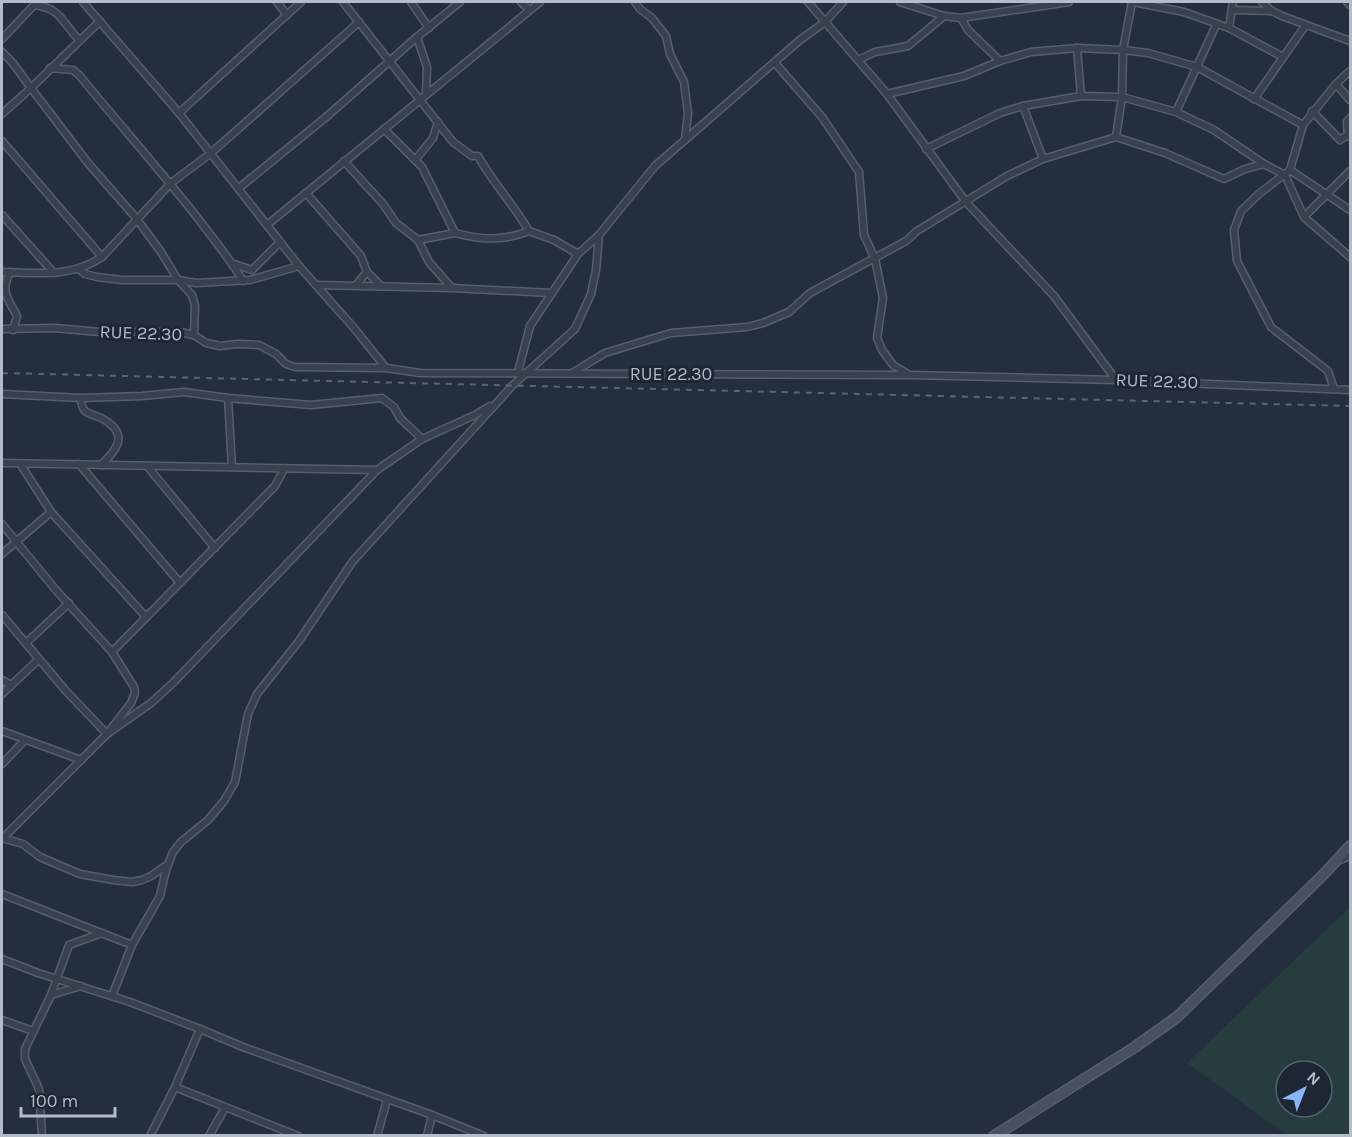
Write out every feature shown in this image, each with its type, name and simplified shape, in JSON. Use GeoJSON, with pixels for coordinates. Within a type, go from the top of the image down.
{"type":"FeatureCollection","features":[{"type":"Feature","properties":{"kind":"street"},"geometry":{"type":"LineString","coordinates":[[83,2],[179,113],[299,266],[386,368]]}},
{"type":"Feature","properties":{"kind":"street"},"geometry":{"type":"LineString","coordinates":[[277,2],[287,15]]}},
{"type":"Feature","properties":{"kind":"street"},"geometry":{"type":"LineString","coordinates":[[179,113],[301,2]]}},
{"type":"Feature","properties":{"kind":"street"},"geometry":{"type":"LineString","coordinates":[[343,2],[453,142],[472,156],[478,156],[489,176],[529,231],[554,240],[578,254]]}},
{"type":"Feature","properties":{"kind":"street"},"geometry":{"type":"LineString","coordinates":[[411,2],[429,28]]}},
{"type":"Feature","properties":{"kind":"street"},"geometry":{"type":"LineString","coordinates":[[239,188],[325,118],[388,61],[460,2]]}},
{"type":"Feature","properties":{"kind":"street"},"geometry":{"type":"LineString","coordinates":[[521,2],[529,10]]}},
{"type":"Feature","properties":{"kind":"street"},"geometry":{"type":"LineString","coordinates":[[267,225],[540,2]]}},
{"type":"Feature","properties":{"kind":"street"},"geometry":{"type":"LineString","coordinates":[[635,2],[666,36],[670,54],[684,82],[688,113],[685,141]]}},
{"type":"Feature","properties":{"kind":"street"},"geometry":{"type":"LineString","coordinates":[[808,2],[887,94],[966,202],[1054,296],[1116,380]]}},
{"type":"Feature","properties":{"kind":"street"},"geometry":{"type":"LineString","coordinates":[[518,372],[530,326],[578,254],[599,235],[655,166],[800,40],[825,22],[843,2]]}},
{"type":"Feature","properties":{"kind":"street"},"geometry":{"type":"LineString","coordinates":[[900,2],[961,18],[1069,2]]}},
{"type":"Feature","properties":{"kind":"street"},"geometry":{"type":"LineString","coordinates":[[1116,137],[1122,97],[1123,50],[1132,2],[1184,12],[1229,28],[1283,57]]}},
{"type":"Feature","properties":{"kind":"street"},"geometry":{"type":"LineString","coordinates":[[1229,28],[1233,2]]}},
{"type":"Feature","properties":{"kind":"street"},"geometry":{"type":"LineString","coordinates":[[1262,2],[1272,11],[1305,26],[1350,41]]}},
{"type":"Feature","properties":{"kind":"street"},"geometry":{"type":"LineString","coordinates":[[1347,2],[1350,5]]}},
{"type":"Feature","properties":{"kind":"street"},"geometry":{"type":"LineString","coordinates":[[2,39],[36,3],[48,6],[57,12],[79,39]]}},
{"type":"Feature","properties":{"kind":"street"},"geometry":{"type":"LineString","coordinates":[[1232,10],[1272,11]]}},
{"type":"Feature","properties":{"kind":"street"},"geometry":{"type":"LineString","coordinates":[[858,60],[875,52],[908,46],[944,15]]}},
{"type":"Feature","properties":{"kind":"street"},"geometry":{"type":"LineString","coordinates":[[961,18],[968,30],[1000,61]]}},
{"type":"Feature","properties":{"kind":"street"},"geometry":{"type":"LineString","coordinates":[[2,114],[100,21]]}},
{"type":"Feature","properties":{"kind":"street"},"geometry":{"type":"LineString","coordinates":[[2,272],[66,273],[102,257],[171,183],[211,153],[359,22]]}},
{"type":"Feature","properties":{"kind":"street"},"geometry":{"type":"LineString","coordinates":[[1176,112],[1216,25]]}},
{"type":"Feature","properties":{"kind":"street"},"geometry":{"type":"LineString","coordinates":[[1254,99],[1305,26]]}},
{"type":"Feature","properties":{"kind":"street"},"geometry":{"type":"LineString","coordinates":[[417,37],[427,67],[426,94]]}},
{"type":"Feature","properties":{"kind":"street"},"geometry":{"type":"LineString","coordinates":[[1077,48],[1081,96]]}},
{"type":"Feature","properties":{"kind":"street"},"geometry":{"type":"LineString","coordinates":[[887,94],[964,76],[1000,61],[1031,52],[1077,48],[1123,50],[1148,53],[1197,67],[1303,126]]}},
{"type":"Feature","properties":{"kind":"street"},"geometry":{"type":"LineString","coordinates":[[2,52],[88,163],[136,218],[178,280],[192,295],[195,306],[194,335]]}},
{"type":"Feature","properties":{"kind":"street"},"geometry":{"type":"LineString","coordinates":[[775,63],[822,117],[859,172],[864,235],[875,258],[883,298],[878,338],[882,350],[893,365],[910,375]]}},
{"type":"Feature","properties":{"kind":"street"},"geometry":{"type":"LineString","coordinates":[[49,68],[73,70],[79,75],[171,183],[233,264],[243,281]]}},
{"type":"Feature","properties":{"kind":"street"},"geometry":{"type":"LineString","coordinates":[[1334,389],[1328,371],[1271,327],[1237,261],[1234,230],[1242,211],[1260,193],[1288,172],[1303,126],[1312,111],[1350,71]]}},
{"type":"Feature","properties":{"kind":"street"},"geometry":{"type":"LineString","coordinates":[[1336,84],[1350,100]]}},
{"type":"Feature","properties":{"kind":"street"},"geometry":{"type":"LineString","coordinates":[[926,149],[1000,113],[1023,106],[1081,96],[1122,97],[1176,112],[1214,130],[1264,164],[1288,172],[1350,210]]}},
{"type":"Feature","properties":{"kind":"street"},"geometry":{"type":"LineString","coordinates":[[1023,106],[1043,159]]}},
{"type":"Feature","properties":{"kind":"street"},"geometry":{"type":"LineString","coordinates":[[1312,111],[1341,140],[1349,136],[1347,122],[1350,118]]}},
{"type":"Feature","properties":{"kind":"street"},"geometry":{"type":"LineString","coordinates":[[416,159],[434,138],[438,122]]}},
{"type":"Feature","properties":{"kind":"street"},"geometry":{"type":"LineString","coordinates":[[384,129],[423,167],[455,233]]}},
{"type":"Feature","properties":{"kind":"street"},"geometry":{"type":"LineString","coordinates":[[572,373],[605,353],[671,333],[747,327],[789,312],[810,293],[906,241],[917,231],[1007,176],[1043,159],[1116,137],[1165,153],[1224,179],[1245,169],[1264,164]]}},
{"type":"Feature","properties":{"kind":"street"},"geometry":{"type":"LineString","coordinates":[[2,141],[102,257]]}},
{"type":"Feature","properties":{"kind":"street"},"geometry":{"type":"LineString","coordinates":[[344,161],[383,204],[396,223],[418,240],[429,262],[452,288]]}},
{"type":"Feature","properties":{"kind":"street"},"geometry":{"type":"LineString","coordinates":[[1304,217],[1350,171]]}},
{"type":"Feature","properties":{"kind":"street"},"geometry":{"type":"LineString","coordinates":[[1288,172],[1304,217],[1350,257]]}},
{"type":"Feature","properties":{"kind":"street"},"geometry":{"type":"LineString","coordinates":[[306,194],[361,256],[367,272],[382,286]]}},
{"type":"Feature","properties":{"kind":"street"},"geometry":{"type":"LineString","coordinates":[[2,214],[54,273]]}},
{"type":"Feature","properties":{"kind":"street"},"geometry":{"type":"LineString","coordinates":[[418,240],[455,233],[495,240],[515,237],[529,231]]}},
{"type":"Feature","properties":{"kind":"street"},"geometry":{"type":"LineString","coordinates":[[112,996],[132,945],[160,896],[168,864],[176,847],[208,820],[224,801],[235,782],[248,714],[257,694],[300,641],[353,561],[496,403],[575,329],[591,294],[599,235]]}},
{"type":"Feature","properties":{"kind":"street"},"geometry":{"type":"LineString","coordinates":[[233,264],[252,270],[280,242]]}},
{"type":"Feature","properties":{"kind":"street"},"geometry":{"type":"LineString","coordinates":[[79,269],[85,274],[114,279],[178,280],[196,284],[243,281],[299,266]]}},
{"type":"Feature","properties":{"kind":"street"},"geometry":{"type":"LineString","coordinates":[[10,272],[4,288],[9,304],[17,316],[13,330]]}},
{"type":"Feature","properties":{"kind":"street"},"geometry":{"type":"LineString","coordinates":[[356,286],[367,272]]}},
{"type":"Feature","properties":{"kind":"street"},"geometry":{"type":"LineString","coordinates":[[316,285],[552,293]]}},
{"type":"Feature","properties":{"kind":"street","name":"RUE 22.30"},"geometry":{"type":"LineString","coordinates":[[2,329],[54,328],[100,332],[180,332],[220,346],[259,345],[276,354],[286,364],[295,367],[386,368],[420,373],[910,375],[1116,380],[1350,390]]}},
{"type":"Feature","properties":{"kind":"street"},"geometry":{"type":"LineString","coordinates":[[2,394],[81,398],[184,392],[311,405],[382,398],[394,407],[400,418],[422,439]]}},
{"type":"Feature","properties":{"kind":"street"},"geometry":{"type":"LineString","coordinates":[[81,398],[81,405],[85,411],[107,421],[114,428],[119,441],[118,446],[101,465]]}},
{"type":"Feature","properties":{"kind":"street"},"geometry":{"type":"LineString","coordinates":[[228,398],[232,467]]}},
{"type":"Feature","properties":{"kind":"street"},"geometry":{"type":"LineString","coordinates":[[107,734],[151,703],[174,682],[376,470],[422,439],[496,403]]}},
{"type":"Feature","properties":{"kind":"street"},"geometry":{"type":"LineString","coordinates":[[2,463],[376,470]]}},
{"type":"Feature","properties":{"kind":"street"},"geometry":{"type":"LineString","coordinates":[[79,464],[180,583]]}},
{"type":"Feature","properties":{"kind":"street"},"geometry":{"type":"LineString","coordinates":[[21,465],[51,512],[146,617]]}},
{"type":"Feature","properties":{"kind":"street"},"geometry":{"type":"LineString","coordinates":[[147,466],[215,548]]}},
{"type":"Feature","properties":{"kind":"street"},"geometry":{"type":"LineString","coordinates":[[112,652],[275,486],[284,469]]}},
{"type":"Feature","properties":{"kind":"street"},"geometry":{"type":"LineString","coordinates":[[2,554],[51,512]]}},
{"type":"Feature","properties":{"kind":"street"},"geometry":{"type":"LineString","coordinates":[[2,524],[15,542],[112,652],[134,687],[135,693],[131,703],[107,734],[2,838],[23,844],[43,859],[80,874],[113,880],[132,882],[142,880],[168,864]]}},
{"type":"Feature","properties":{"kind":"street"},"geometry":{"type":"LineString","coordinates":[[26,643],[69,603]]}},
{"type":"Feature","properties":{"kind":"street"},"geometry":{"type":"LineString","coordinates":[[2,616],[107,734]]}},
{"type":"Feature","properties":{"kind":"street"},"geometry":{"type":"LineString","coordinates":[[2,694],[39,659]]}},
{"type":"Feature","properties":{"kind":"street"},"geometry":{"type":"LineString","coordinates":[[2,680],[11,685]]}},
{"type":"Feature","properties":{"kind":"street"},"geometry":{"type":"LineString","coordinates":[[2,731],[81,760]]}},
{"type":"Feature","properties":{"kind":"street"},"geometry":{"type":"LineString","coordinates":[[2,764],[25,740]]}},
{"type":"Feature","properties":{"kind":"street"},"geometry":{"type":"LineString","coordinates":[[1001,1134],[1177,1017],[1350,846]]}},
{"type":"Feature","properties":{"kind":"street"},"geometry":{"type":"LineString","coordinates":[[1335,862],[1350,856]]}},
{"type":"Feature","properties":{"kind":"street"},"geometry":{"type":"LineString","coordinates":[[2,894],[132,945]]}},
{"type":"Feature","properties":{"kind":"street"},"geometry":{"type":"LineString","coordinates":[[42,1136],[39,1089],[25,1059],[25,1049],[51,995],[69,945],[102,933]]}},
{"type":"Feature","properties":{"kind":"street"},"geometry":{"type":"LineString","coordinates":[[2,959],[112,996],[484,1136]]}},
{"type":"Feature","properties":{"kind":"street"},"geometry":{"type":"LineString","coordinates":[[51,995],[81,986]]}},
{"type":"Feature","properties":{"kind":"street"},"geometry":{"type":"LineString","coordinates":[[2,1020],[33,1031]]}},
{"type":"Feature","properties":{"kind":"street"},"geometry":{"type":"LineString","coordinates":[[150,1136],[175,1087],[200,1029]]}},
{"type":"Feature","properties":{"kind":"street"},"geometry":{"type":"LineString","coordinates":[[175,1087],[298,1136]]}},
{"type":"Feature","properties":{"kind":"street"},"geometry":{"type":"LineString","coordinates":[[377,1136],[387,1100]]}},
{"type":"Feature","properties":{"kind":"street"},"geometry":{"type":"LineString","coordinates":[[209,1136],[225,1108]]}},
{"type":"Feature","properties":{"kind":"street"},"geometry":{"type":"LineString","coordinates":[[427,1136],[432,1115]]}},
{"type":"Feature","properties":{"kind":"green space"},"geometry":{"type":"Polygon","coordinates":[[[1350,907],[1350,1135],[1287,1135],[1187,1063],[1350,907]]]}},
{"type":"Feature","properties":{"kind":"railway"},"geometry":{"type":"LineString","coordinates":[[2,373],[1350,406]]}}]}
